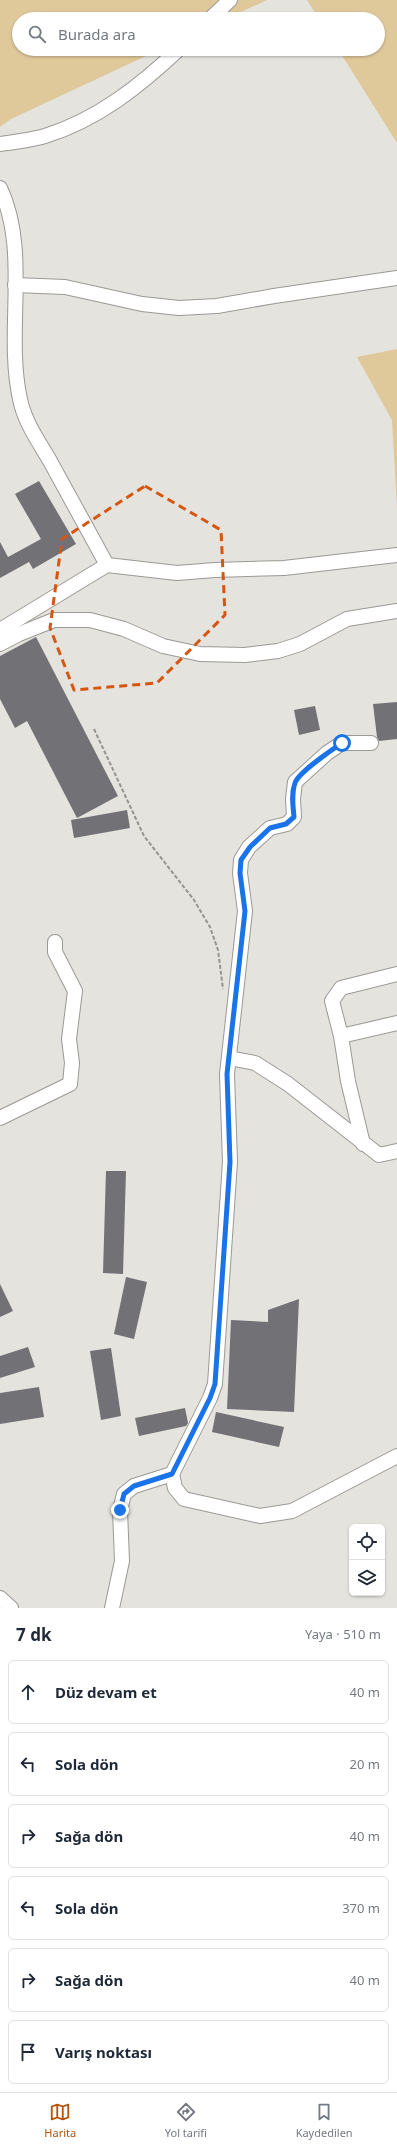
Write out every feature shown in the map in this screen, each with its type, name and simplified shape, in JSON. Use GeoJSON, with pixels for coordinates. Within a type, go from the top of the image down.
{"type":"FeatureCollection","features":[{"type":"Feature","properties":{"kind":"street"},"geometry":{"type":"LineString","coordinates":[[0,144],[44,136],[86,119],[148,79],[172,56]]}},
{"type":"Feature","properties":{"kind":"street"},"geometry":{"type":"LineString","coordinates":[[0,188],[10,219],[14,246],[15,356],[20,400],[30,426],[107,565]]}},
{"type":"Feature","properties":{"kind":"street"},"geometry":{"type":"LineString","coordinates":[[15,285],[64,287],[142,304],[179,308],[217,306],[397,278]]}},
{"type":"Feature","properties":{"kind":"street"},"geometry":{"type":"LineString","coordinates":[[0,630],[107,565],[178,573],[215,570],[284,568],[397,555]]}},
{"type":"Feature","properties":{"kind":"street"},"geometry":{"type":"LineString","coordinates":[[0,644],[19,634],[54,620],[90,620],[124,629],[163,646],[200,654],[245,655],[278,651],[300,644],[347,619],[397,611]]}},
{"type":"Feature","properties":{"kind":"street"},"geometry":{"type":"LineString","coordinates":[[372,743],[342,743],[327,753],[295,782],[293,799],[294,817],[286,824],[270,828],[250,847],[241,860],[240,873],[245,911],[228,1058],[227,1074],[230,1162],[215,1384],[210,1398],[172,1474],[175,1488],[184,1499],[260,1516],[292,1511],[397,1456]]}},
{"type":"Feature","properties":{"kind":"street"},"geometry":{"type":"LineString","coordinates":[[0,1118],[70,1084],[72,1063],[69,1039],[75,991],[55,952],[55,942]]}},
{"type":"Feature","properties":{"kind":"street"},"geometry":{"type":"LineString","coordinates":[[364,1144],[348,1081],[341,1036],[332,1001],[341,988],[397,974]]}},
{"type":"Feature","properties":{"kind":"street"},"geometry":{"type":"LineString","coordinates":[[341,1036],[397,1023]]}},
{"type":"Feature","properties":{"kind":"street"},"geometry":{"type":"LineString","coordinates":[[228,1058],[255,1063],[288,1084],[380,1155],[397,1151]]}},
{"type":"Feature","properties":{"kind":"street"},"geometry":{"type":"LineString","coordinates":[[112,1608],[122,1561],[120,1510],[124,1494],[134,1486],[172,1474]]}},
{"type":"Feature","properties":{"kind":"street"},"geometry":{"type":"LineString","coordinates":[[0,1598],[11,1608]]}},
{"type":"Feature","properties":{"kind":"path"},"geometry":{"type":"LineString","coordinates":[[94,729],[144,836],[194,900],[210,927],[218,950],[224,996]]}},
{"type":"Feature","properties":{"kind":"highlighted area"},"geometry":{"type":"Polygon","coordinates":[[[145,486],[221,530],[225,615],[157,683],[74,690],[50,628],[62,539],[145,486]]]}},
{"type":"Feature","properties":{"kind":"shaded area"},"geometry":{"type":"Polygon","coordinates":[[[0,0],[267,0],[241,12],[12,12],[12,56],[146,56],[11,119],[0,127],[0,0]]]}},
{"type":"Feature","properties":{"kind":"shaded area"},"geometry":{"type":"Polygon","coordinates":[[[307,0],[397,0],[397,143],[342,56],[385,56],[385,12],[315,12],[307,0]]]}},
{"type":"Feature","properties":{"kind":"shaded area"},"geometry":{"type":"Polygon","coordinates":[[[397,349],[397,508],[392,420],[357,357],[397,349]]]}},
{"type":"Feature","properties":{"kind":"building"},"geometry":{"type":"Polygon","coordinates":[[[39,481],[76,544],[33,569],[29,562],[0,578],[0,542],[8,557],[41,539],[15,494],[39,481]]]}},
{"type":"Feature","properties":{"kind":"building"},"geometry":{"type":"Polygon","coordinates":[[[36,637],[118,796],[77,818],[27,721],[15,728],[0,699],[0,656],[36,637]]]}},
{"type":"Feature","properties":{"kind":"building"},"geometry":{"type":"Polygon","coordinates":[[[397,702],[397,739],[379,741],[377,737],[373,704],[397,702]]]}},
{"type":"Feature","properties":{"kind":"building"},"geometry":{"type":"Polygon","coordinates":[[[315,706],[320,730],[299,735],[294,710],[315,706]]]}},
{"type":"Feature","properties":{"kind":"building"},"geometry":{"type":"Polygon","coordinates":[[[127,810],[130,828],[74,838],[71,820],[127,810]]]}},
{"type":"Feature","properties":{"kind":"building"},"geometry":{"type":"Polygon","coordinates":[[[106,1171],[126,1171],[123,1274],[103,1273],[106,1171]]]}},
{"type":"Feature","properties":{"kind":"building"},"geometry":{"type":"Polygon","coordinates":[[[126,1277],[147,1282],[134,1339],[114,1334],[126,1277]]]}},
{"type":"Feature","properties":{"kind":"building"},"geometry":{"type":"Polygon","coordinates":[[[0,1284],[13,1311],[0,1317],[0,1284]]]}},
{"type":"Feature","properties":{"kind":"building"},"geometry":{"type":"Polygon","coordinates":[[[299,1299],[294,1412],[227,1409],[231,1320],[268,1322],[268,1310],[299,1299]]]}},
{"type":"Feature","properties":{"kind":"building"},"geometry":{"type":"Polygon","coordinates":[[[28,1347],[35,1367],[0,1378],[0,1356],[28,1347]]]}},
{"type":"Feature","properties":{"kind":"building"},"geometry":{"type":"Polygon","coordinates":[[[111,1348],[121,1416],[101,1420],[90,1351],[111,1348]]]}},
{"type":"Feature","properties":{"kind":"building"},"geometry":{"type":"Polygon","coordinates":[[[39,1387],[44,1417],[0,1424],[0,1393],[39,1387]]]}},
{"type":"Feature","properties":{"kind":"building"},"geometry":{"type":"Polygon","coordinates":[[[185,1408],[188,1423],[186,1426],[139,1436],[135,1418],[185,1408]]]}},
{"type":"Feature","properties":{"kind":"building"},"geometry":{"type":"Polygon","coordinates":[[[216,1412],[284,1427],[279,1447],[212,1432],[216,1412]]]}},
{"type":"Feature","properties":{"kind":"route"},"geometry":{"type":"LineString","coordinates":[[120,1510],[124,1494],[134,1486],[172,1474],[210,1398],[215,1384],[230,1162],[227,1074],[245,911],[240,873],[241,860],[250,847],[270,828],[286,824],[294,817],[293,799],[295,782],[327,753],[342,743]]}}]}
